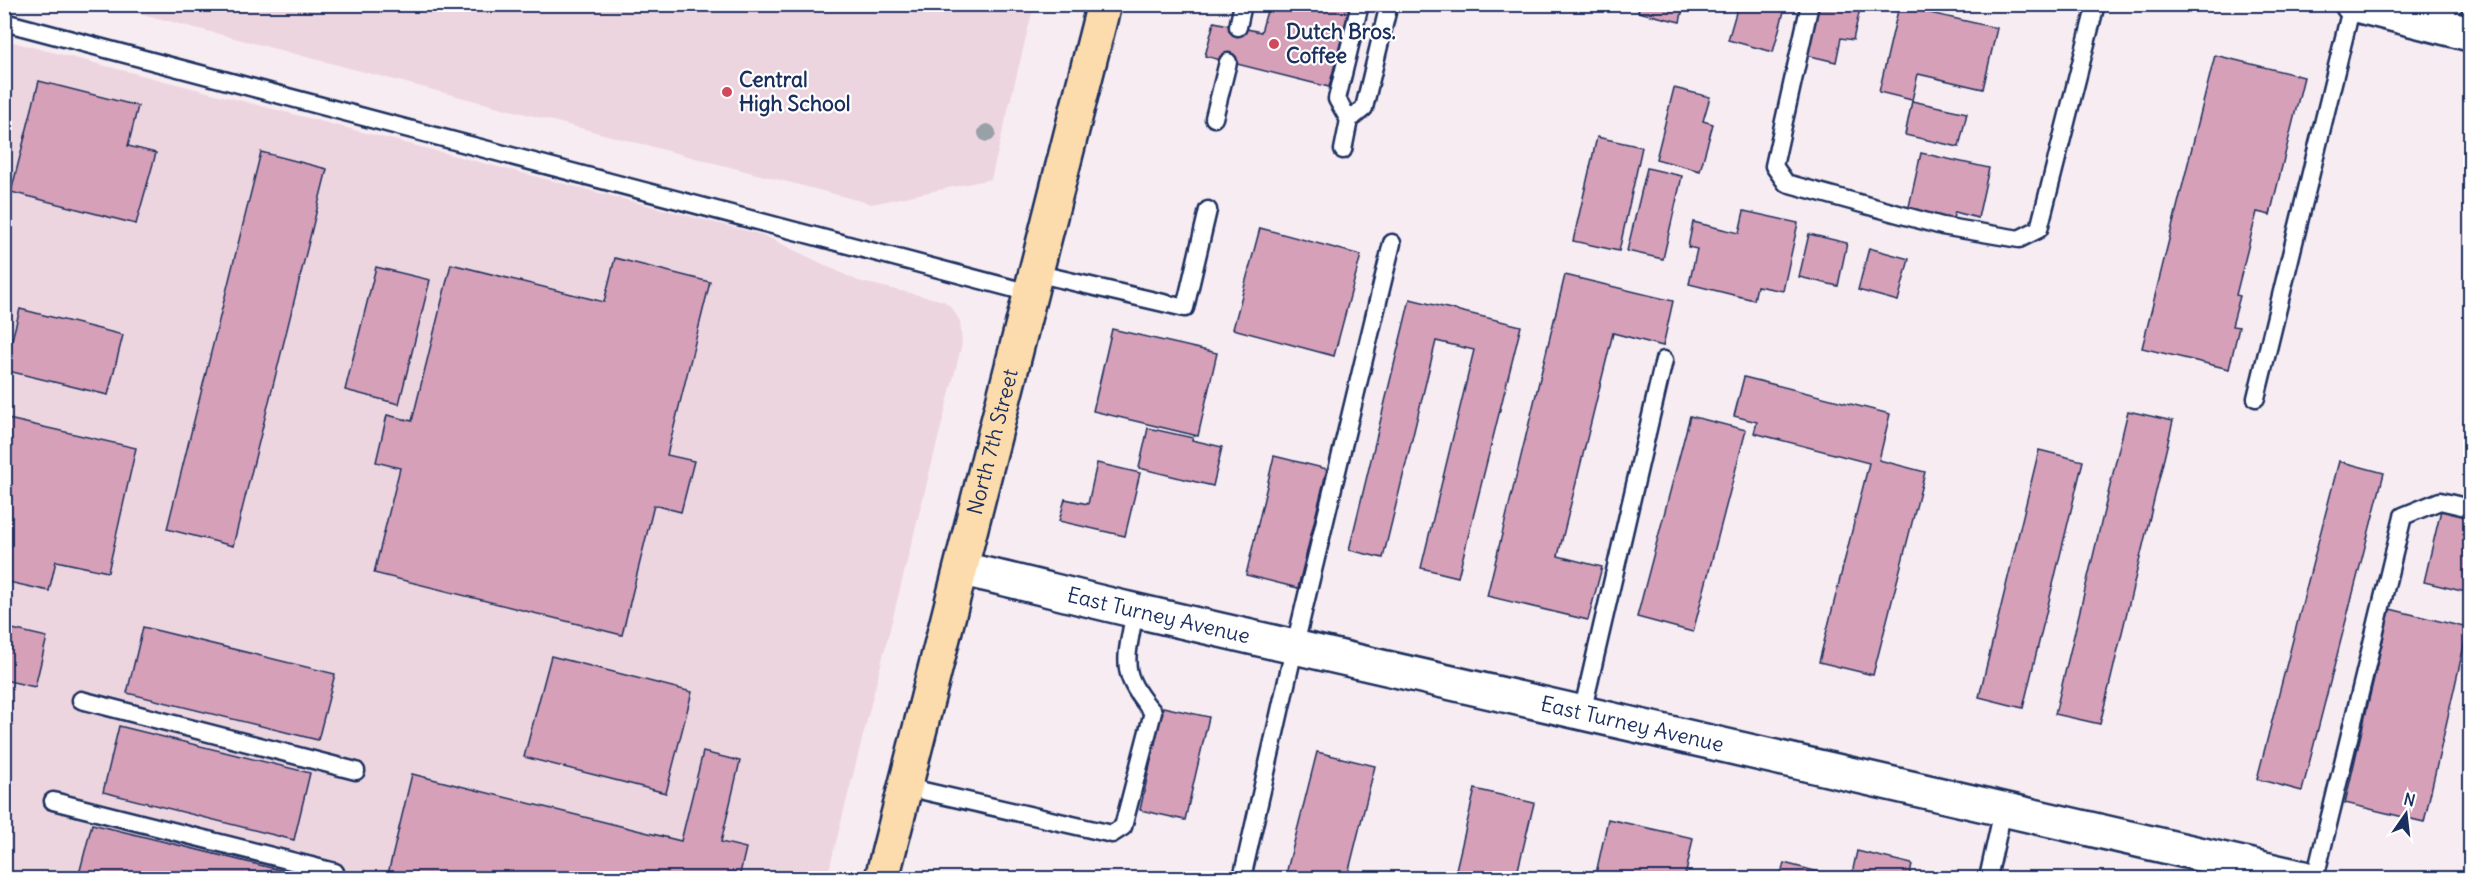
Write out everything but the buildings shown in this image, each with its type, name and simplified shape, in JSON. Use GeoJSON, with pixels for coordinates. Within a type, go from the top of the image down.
{"type":"FeatureCollection","features":[{"type":"Feature","properties":{"kind":"main road","name":"North 7th Street"},"geometry":{"type":"LineString","coordinates":[[882,879],[1104,4]]}},
{"type":"Feature","properties":{"kind":"street"},"geometry":{"type":"LineString","coordinates":[[2352,4],[2456,22]]}},
{"type":"Feature","properties":{"kind":"street","name":"East Turney Avenue"},"geometry":{"type":"LineString","coordinates":[[962,569],[2304,879]]}},
{"type":"Feature","properties":{"kind":"lane"},"geometry":{"type":"LineString","coordinates":[[1238,27],[1243,4]]}},
{"type":"Feature","properties":{"kind":"lane"},"geometry":{"type":"LineString","coordinates":[[1349,120],[1337,99],[1360,4]]}},
{"type":"Feature","properties":{"kind":"lane"},"geometry":{"type":"LineString","coordinates":[[1343,150],[1349,120],[1364,108],[1389,4]]}},
{"type":"Feature","properties":{"kind":"lane"},"geometry":{"type":"LineString","coordinates":[[1810,4],[1774,166],[1786,183],[1942,226],[2019,239],[2039,229],[2096,4]]}},
{"type":"Feature","properties":{"kind":"lane"},"geometry":{"type":"LineString","coordinates":[[2256,398],[2352,4]]}},
{"type":"Feature","properties":{"kind":"lane"},"geometry":{"type":"LineString","coordinates":[[4,22],[1033,283],[1185,308],[1208,210]]}},
{"type":"Feature","properties":{"kind":"lane"},"geometry":{"type":"LineString","coordinates":[[1214,118],[1228,62]]}},
{"type":"Feature","properties":{"kind":"lane"},"geometry":{"type":"LineString","coordinates":[[1242,879],[1295,645],[1392,243]]}},
{"type":"Feature","properties":{"kind":"lane"},"geometry":{"type":"LineString","coordinates":[[1582,713],[1664,360]]}},
{"type":"Feature","properties":{"kind":"lane"},"geometry":{"type":"LineString","coordinates":[[2315,879],[2403,516],[2440,501],[2470,508]]}},
{"type":"Feature","properties":{"kind":"lane"},"geometry":{"type":"LineString","coordinates":[[906,787],[1112,834],[1123,827],[1153,712],[1135,693],[1126,666],[1135,610]]}},
{"type":"Feature","properties":{"kind":"lane"},"geometry":{"type":"LineString","coordinates":[[81,700],[356,771]]}},
{"type":"Feature","properties":{"kind":"lane"},"geometry":{"type":"LineString","coordinates":[[53,801],[335,872]]}},
{"type":"Feature","properties":{"kind":"lane"},"geometry":{"type":"LineString","coordinates":[[1988,879],[2003,810]]}},
{"type":"Feature","properties":{"kind":"shaded area","name":"Central High School"},"geometry":{"type":"Polygon","coordinates":[[[107,5],[1034,5],[991,179],[872,204],[107,5]]]}},
{"type":"Feature","properties":{"kind":"shaded area"},"geometry":{"type":"Polygon","coordinates":[[[5,40],[763,235],[858,281],[944,301],[952,308],[960,321],[962,344],[827,878],[5,878],[5,40]]]}},
{"type":"Feature","properties":{"kind":"place","name":"Dutch Bros. Coffee"},"geometry":{"type":"Point","coordinates":[1274,44]}},
{"type":"Feature","properties":{"kind":"place","name":"Central High School"},"geometry":{"type":"Point","coordinates":[727,92]}}]}
